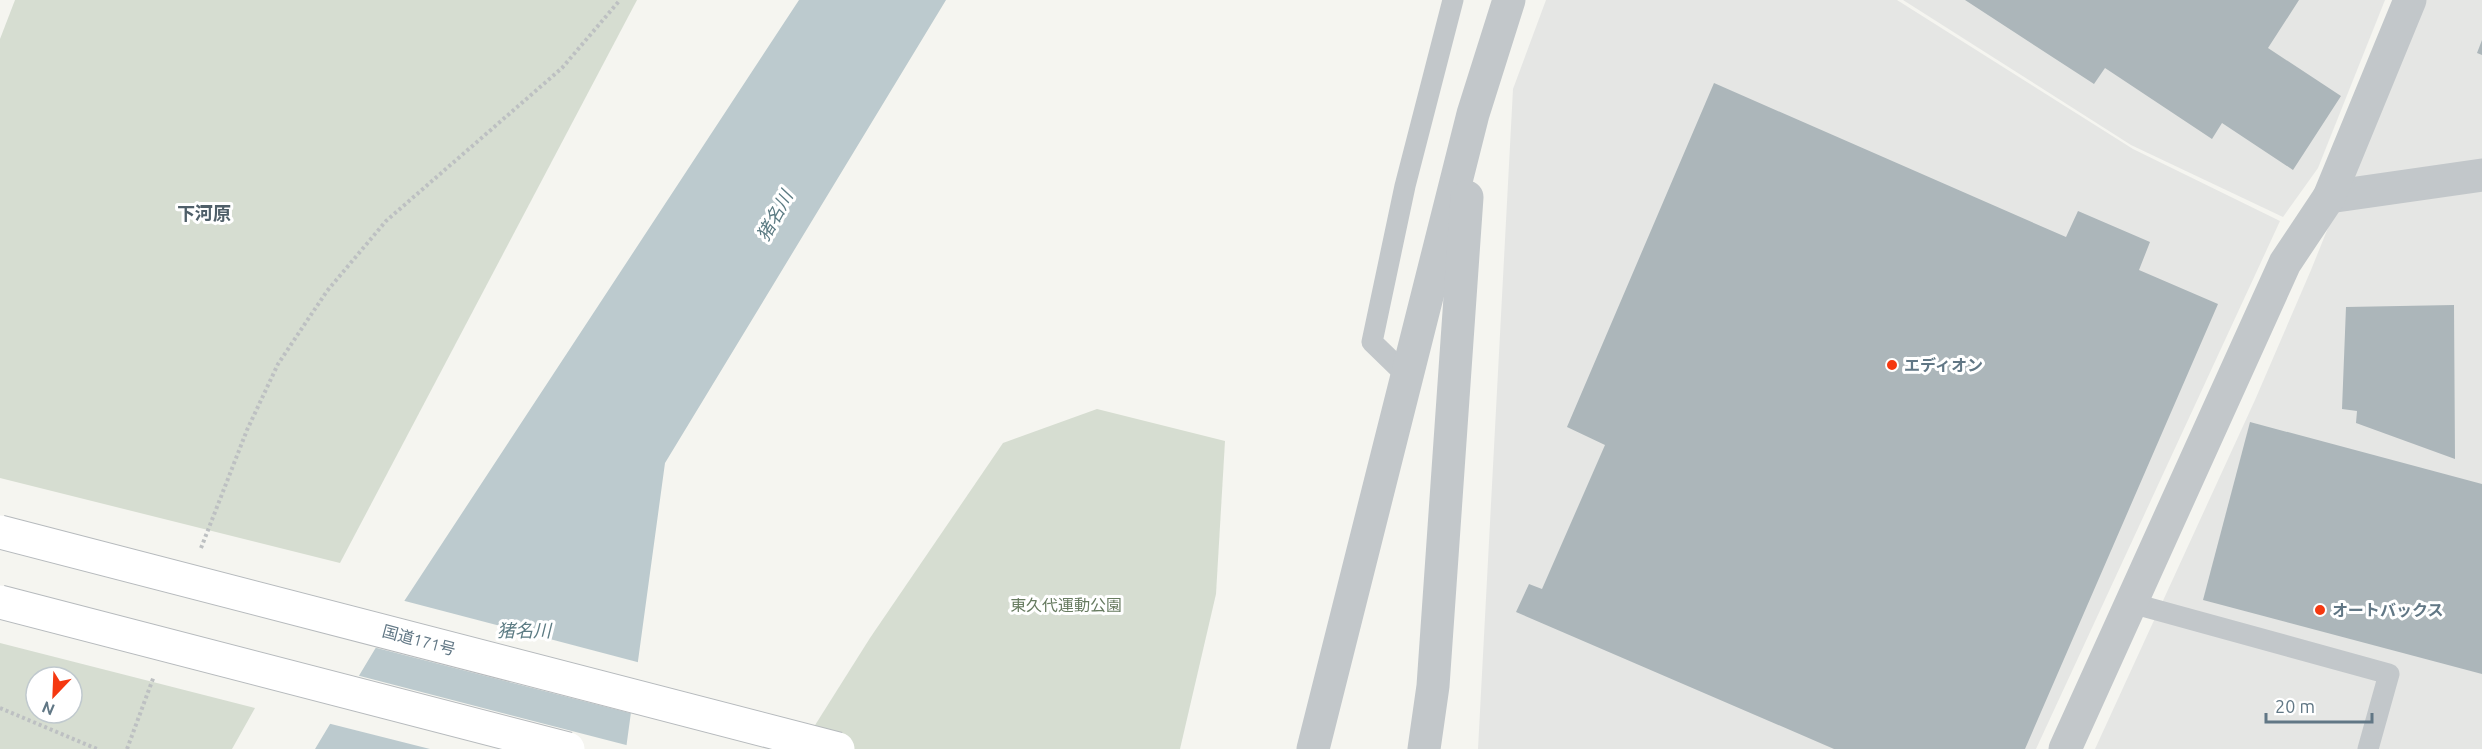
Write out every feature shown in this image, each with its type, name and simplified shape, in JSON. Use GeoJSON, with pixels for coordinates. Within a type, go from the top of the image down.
{"type":"FeatureCollection","features":[{"type":"Feature","properties":{"kind":"highway","name":"国道171号"},"geometry":{"type":"LineString","coordinates":[[0,532],[838,749]]}},
{"type":"Feature","properties":{"kind":"highway"},"geometry":{"type":"LineString","coordinates":[[0,602],[568,749]]}},
{"type":"Feature","properties":{"kind":"street"},"geometry":{"type":"LineString","coordinates":[[1312,749],[1473,114],[1509,0]]}},
{"type":"Feature","properties":{"kind":"street"},"geometry":{"type":"LineString","coordinates":[[2065,749],[2285,264],[2329,198],[2410,0]]}},
{"type":"Feature","properties":{"kind":"street"},"geometry":{"type":"LineString","coordinates":[[1424,749],[1433,686],[1473,114]]}},
{"type":"Feature","properties":{"kind":"street"},"geometry":{"type":"LineString","coordinates":[[2329,198],[2482,175]]}},
{"type":"Feature","properties":{"kind":"lane"},"geometry":{"type":"LineString","coordinates":[[1406,375],[1372,342],[1405,186],[1453,0]]}},
{"type":"Feature","properties":{"kind":"lane"},"geometry":{"type":"LineString","coordinates":[[2131,603],[2389,674],[2368,749]]}},
{"type":"Feature","properties":{"kind":"path"},"geometry":{"type":"LineString","coordinates":[[200,549],[247,430],[278,364],[327,291],[386,221],[562,68],[620,0]]}},
{"type":"Feature","properties":{"kind":"path"},"geometry":{"type":"LineString","coordinates":[[127,749],[156,672]]}},
{"type":"Feature","properties":{"kind":"path"},"geometry":{"type":"LineString","coordinates":[[0,708],[97,749]]}},
{"type":"Feature","properties":{"kind":"shaded area","name":"エディオン"},"geometry":{"type":"Polygon","coordinates":[[[1546,0],[1897,0],[2133,149],[2280,221],[2036,749],[1478,749],[1513,89],[1546,0]]]}},
{"type":"Feature","properties":{"kind":"shaded area"},"geometry":{"type":"Polygon","coordinates":[[[1903,0],[2385,0],[2318,168],[2283,217],[2131,145],[1903,0]]]}},
{"type":"Feature","properties":{"kind":"shaded area","name":"オートバックス"},"geometry":{"type":"Polygon","coordinates":[[[2420,0],[2482,0],[2482,749],[2095,749],[2255,400],[2311,270],[2420,0]]]}},
{"type":"Feature","properties":{"kind":"green space"},"geometry":{"type":"Polygon","coordinates":[[[15,0],[637,0],[340,563],[0,478],[0,39],[15,0]]]}},
{"type":"Feature","properties":{"kind":"green space","name":"東久代運動公園"},"geometry":{"type":"Polygon","coordinates":[[[1097,409],[1225,441],[1216,594],[1180,749],[800,749],[870,638],[1003,443],[1097,409]]]}},
{"type":"Feature","properties":{"kind":"green space"},"geometry":{"type":"Polygon","coordinates":[[[0,643],[255,708],[232,749],[0,749],[0,643]]]}},
{"type":"Feature","properties":{"kind":"water","name":"猪名川"},"geometry":{"type":"Polygon","coordinates":[[[799,0],[946,0],[665,463],[626,749],[315,749],[399,609],[799,0]]]}},
{"type":"Feature","properties":{"kind":"pier"},"geometry":{"type":"Polygon","coordinates":[[[401,600],[641,663],[634,714],[373,647],[401,600]]]}},
{"type":"Feature","properties":{"kind":"pier"},"geometry":{"type":"Polygon","coordinates":[[[356,675],[630,746],[629,749],[430,749],[327,723],[356,675]]]}},
{"type":"Feature","properties":{"kind":"building"},"geometry":{"type":"Polygon","coordinates":[[[1965,0],[2299,0],[2268,48],[2341,96],[2293,170],[2222,123],[2212,139],[2105,68],[2094,84],[1965,0]]]}},
{"type":"Feature","properties":{"kind":"building"},"geometry":{"type":"Polygon","coordinates":[[[2482,40],[2482,55],[2477,53],[2482,40]]]}},
{"type":"Feature","properties":{"kind":"building","name":"エディオン"},"geometry":{"type":"Polygon","coordinates":[[[1714,83],[2066,237],[2078,211],[2150,242],[2139,270],[2218,304],[2025,749],[1834,749],[1516,612],[1529,584],[1542,589],[1605,445],[1567,427],[1714,83]]]}},
{"type":"Feature","properties":{"kind":"building"},"geometry":{"type":"Polygon","coordinates":[[[2454,305],[2455,459],[2356,423],[2357,411],[2342,409],[2346,307],[2454,305]]]}},
{"type":"Feature","properties":{"kind":"building"},"geometry":{"type":"Polygon","coordinates":[[[2250,422],[2482,484],[2482,674],[2203,600],[2250,422]]]}},
{"type":"Feature","properties":{"kind":"place","name":"エディオン"},"geometry":{"type":"Point","coordinates":[1892,365]}},
{"type":"Feature","properties":{"kind":"place","name":"オートバックス"},"geometry":{"type":"Point","coordinates":[2320,610]}},
{"type":"Feature","properties":{"kind":"district","name":"下河原"},"geometry":{"type":"Point","coordinates":[204,214]}}]}
